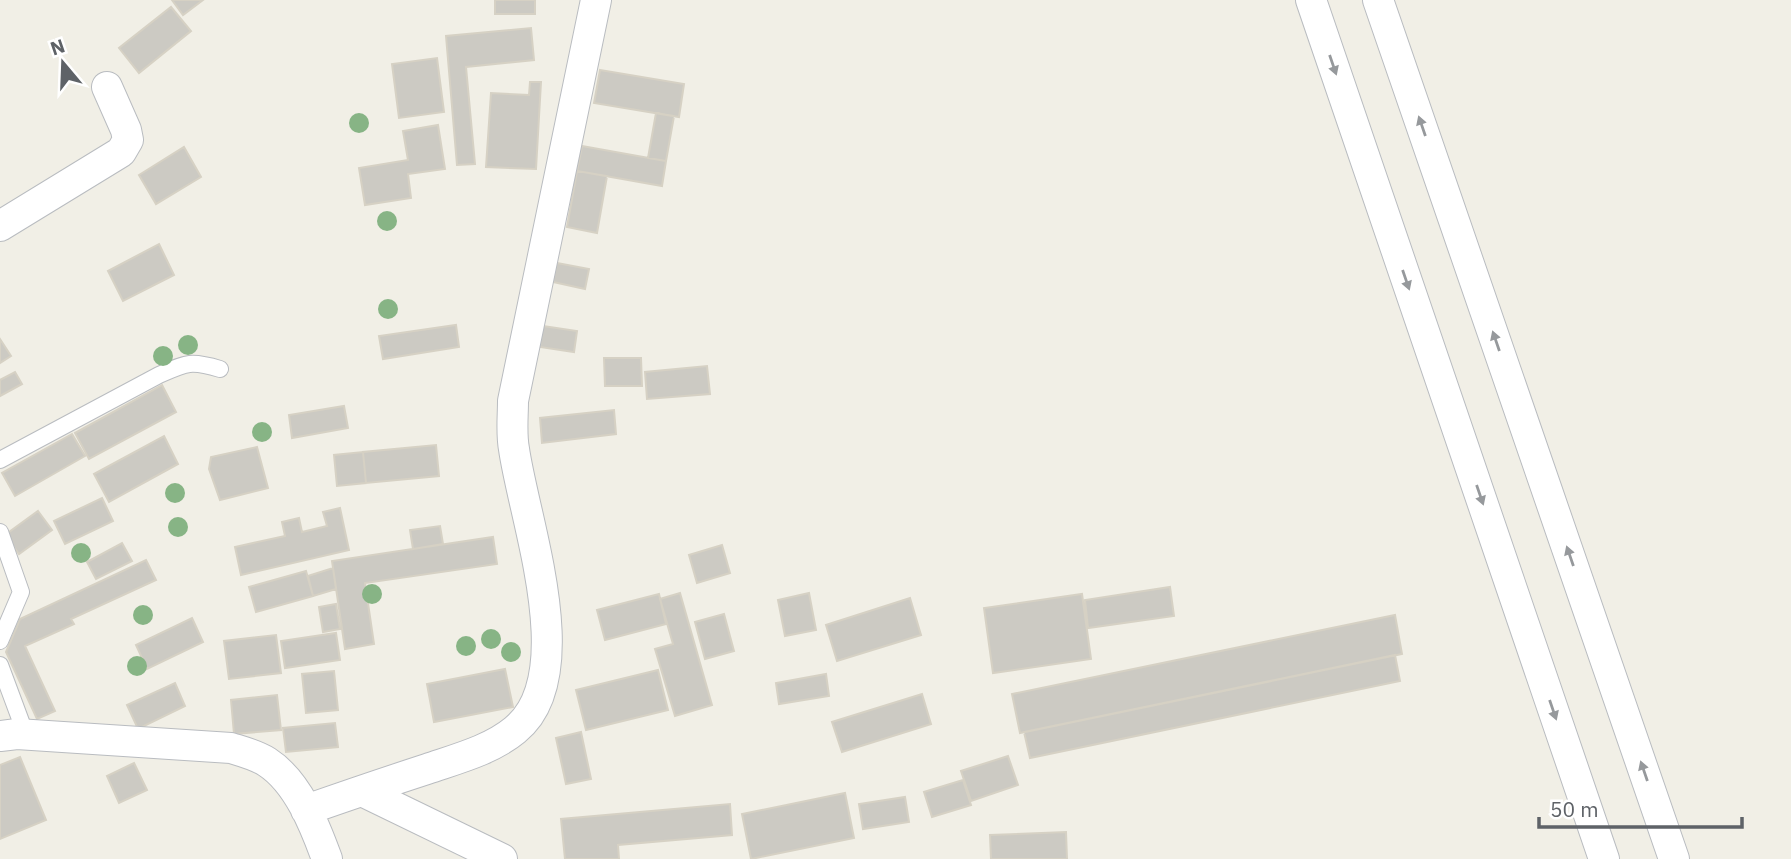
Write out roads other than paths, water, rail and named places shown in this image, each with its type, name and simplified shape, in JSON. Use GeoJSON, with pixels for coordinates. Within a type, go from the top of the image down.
{"type":"FeatureCollection","features":[{"type":"Feature","properties":{"kind":"street"},"geometry":{"type":"LineString","coordinates":[[306,810],[460,758],[515,730],[530,712],[546,671],[545,607],[513,447],[513,401],[596,0]]}},
{"type":"Feature","properties":{"kind":"street"},"geometry":{"type":"LineString","coordinates":[[1311,0],[1604,859]]}},
{"type":"Feature","properties":{"kind":"street"},"geometry":{"type":"LineString","coordinates":[[1378,0],[1674,859]]}},
{"type":"Feature","properties":{"kind":"street"},"geometry":{"type":"LineString","coordinates":[[0,226],[121,152],[128,140],[126,130],[107,87]]}},
{"type":"Feature","properties":{"kind":"street"},"geometry":{"type":"LineString","coordinates":[[13,735],[231,748],[252,754],[268,762],[292,788],[306,810],[327,859]]}},
{"type":"Feature","properties":{"kind":"street"},"geometry":{"type":"LineString","coordinates":[[362,791],[502,859]]}},
{"type":"Feature","properties":{"kind":"lane"},"geometry":{"type":"LineString","coordinates":[[0,460],[178,367],[191,363],[219,369]]}},
{"type":"Feature","properties":{"kind":"lane"},"geometry":{"type":"LineString","coordinates":[[0,532],[21,592],[0,641]]}},
{"type":"Feature","properties":{"kind":"lane"},"geometry":{"type":"LineString","coordinates":[[0,665],[13,735]]}}]}
